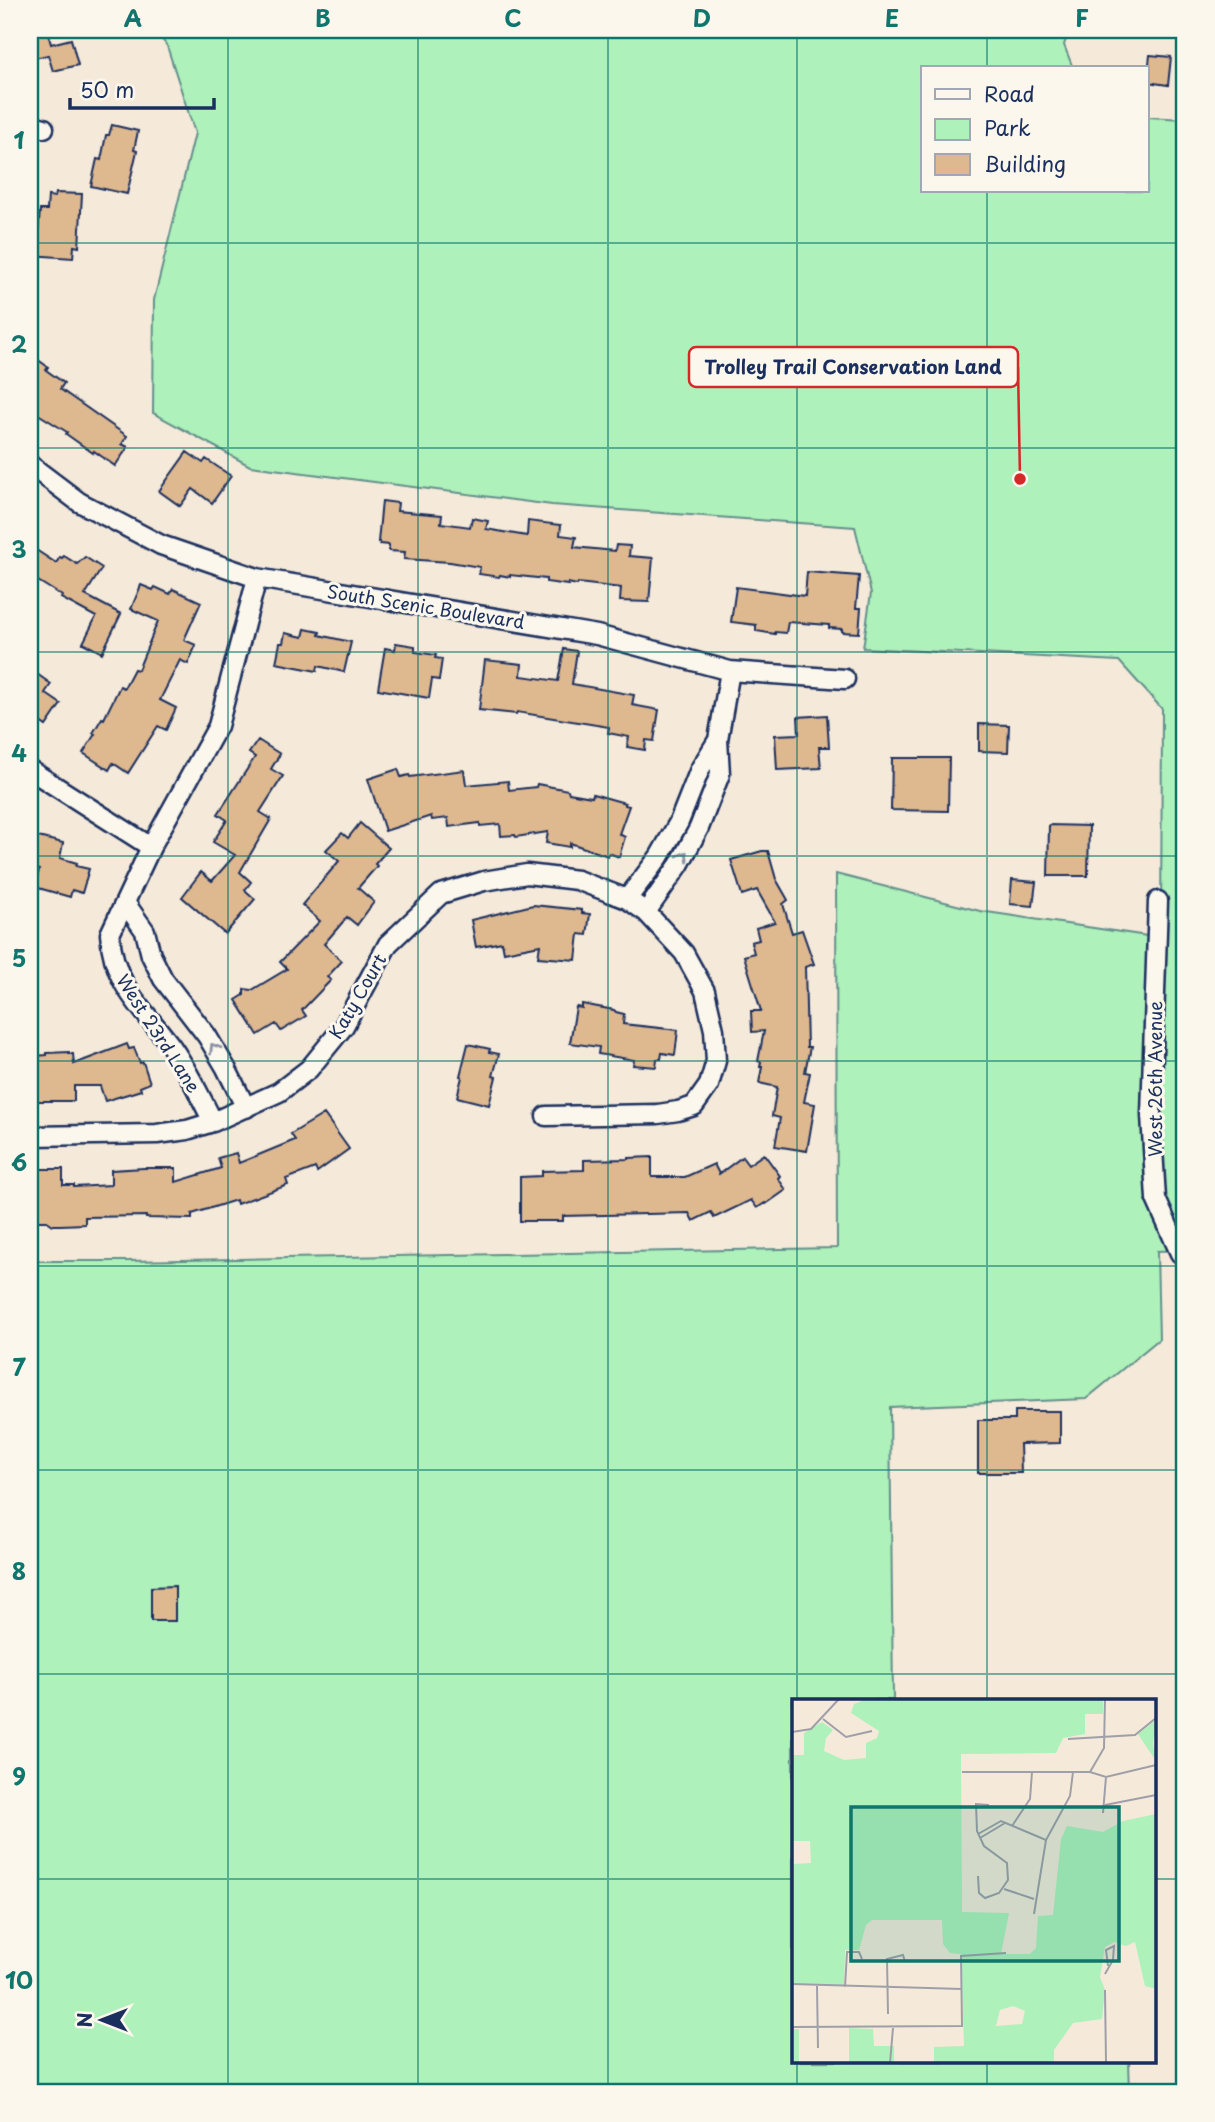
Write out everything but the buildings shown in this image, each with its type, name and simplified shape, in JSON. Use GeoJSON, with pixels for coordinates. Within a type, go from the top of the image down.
{"type":"FeatureCollection","features":[{"type":"Feature","properties":{"kind":"street","name":"South Scenic Boulevard"},"geometry":{"type":"LineString","coordinates":[[30,465],[79,502],[162,545],[257,579],[597,635],[730,671],[845,679]]}},
{"type":"Feature","properties":{"kind":"street","name":"West 23rd Lane"},"geometry":{"type":"LineString","coordinates":[[213,1122],[191,1076],[127,991],[111,948],[110,934],[151,847],[218,726],[257,579]]}},
{"type":"Feature","properties":{"kind":"street"},"geometry":{"type":"LineString","coordinates":[[646,912],[679,865],[699,828],[720,774],[718,740],[730,671]]}},
{"type":"Feature","properties":{"kind":"street"},"geometry":{"type":"LineString","coordinates":[[626,898],[659,857],[680,822],[700,769],[718,740]]}},
{"type":"Feature","properties":{"kind":"street"},"geometry":{"type":"LineString","coordinates":[[30,770],[151,847]]}},
{"type":"Feature","properties":{"kind":"street","name":"Katy Court"},"geometry":{"type":"LineString","coordinates":[[30,1136],[157,1134],[187,1130],[213,1122],[279,1092],[309,1069],[344,1026],[388,944],[441,894],[484,881],[527,874],[577,880],[626,898],[646,912],[684,953],[705,991],[714,1030],[716,1061],[709,1085],[694,1105],[658,1114],[546,1116]]}},
{"type":"Feature","properties":{"kind":"street","name":"West 26th Avenue"},"geometry":{"type":"LineString","coordinates":[[1158,901],[1151,1115],[1154,1175],[1156,1199],[1183,1252]]}},
{"type":"Feature","properties":{"kind":"street","name":"West 23rd Lane"},"geometry":{"type":"LineString","coordinates":[[126,904],[145,932],[150,955],[163,979],[207,1036],[246,1108]]}},
{"type":"Feature","properties":{"kind":"green space"},"geometry":{"type":"Polygon","coordinates":[[[155,30],[1069,30],[1064,45],[1072,66],[921,66],[921,192],[1148,192],[1148,117],[1185,119],[1185,1250],[1157,1251],[1159,1339],[1086,1399],[890,1407],[893,1699],[792,1699],[792,2062],[1129,2062],[1130,2092],[30,2092],[30,1261],[837,1248],[836,874],[980,911],[1161,938],[1162,709],[1119,661],[863,648],[871,593],[855,527],[552,505],[250,466],[153,413],[154,300],[195,133],[167,46],[155,30]]]}},
{"type":"Feature","properties":{"kind":"place","name":"Trolley Trail Conservation Land"},"geometry":{"type":"Point","coordinates":[1020,479]}}]}
